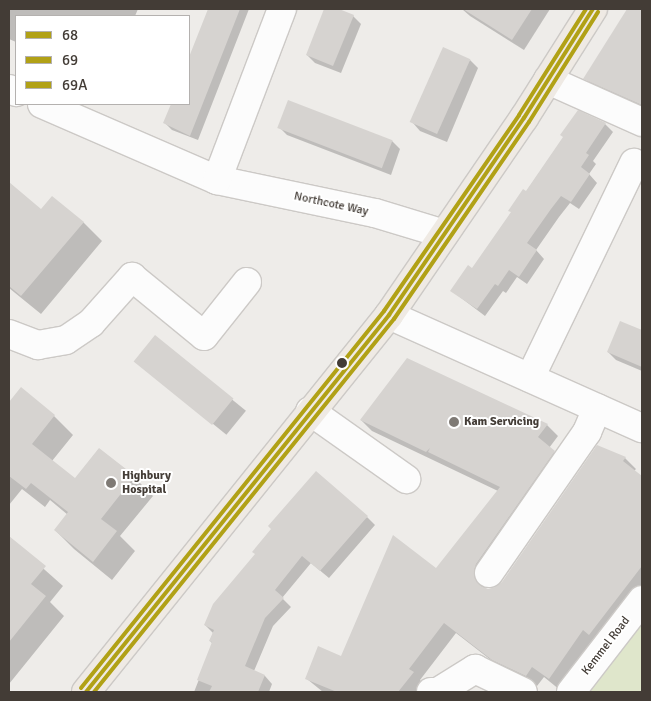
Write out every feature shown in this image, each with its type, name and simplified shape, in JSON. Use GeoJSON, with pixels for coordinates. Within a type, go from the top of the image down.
{"type":"FeatureCollection","features":[{"type":"Feature","properties":{"kind":"main road"},"geometry":{"type":"LineString","coordinates":[[86,692],[389,315],[548,80],[593,9]]}},
{"type":"Feature","properties":{"kind":"street"},"geometry":{"type":"LineString","coordinates":[[217,180],[282,9]]}},
{"type":"Feature","properties":{"kind":"street"},"geometry":{"type":"LineString","coordinates":[[548,80],[642,122]]}},
{"type":"Feature","properties":{"kind":"street","name":"Northcote Way"},"geometry":{"type":"LineString","coordinates":[[44,105],[217,180],[375,214],[444,234]]}},
{"type":"Feature","properties":{"kind":"street"},"geometry":{"type":"LineString","coordinates":[[530,378],[634,163]]}},
{"type":"Feature","properties":{"kind":"street"},"geometry":{"type":"LineString","coordinates":[[9,334],[38,344],[66,340],[91,323],[132,277],[204,336],[247,282]]}},
{"type":"Feature","properties":{"kind":"street"},"geometry":{"type":"LineString","coordinates":[[389,315],[642,428]]}},
{"type":"Feature","properties":{"kind":"street"},"geometry":{"type":"LineString","coordinates":[[489,573],[587,432],[598,408]]}},
{"type":"Feature","properties":{"kind":"street"},"geometry":{"type":"LineString","coordinates":[[310,411],[406,479]]}},
{"type":"Feature","properties":{"kind":"street","name":"Kemmel Road"},"geometry":{"type":"LineString","coordinates":[[571,692],[642,600]]}},
{"type":"Feature","properties":{"kind":"street"},"geometry":{"type":"LineString","coordinates":[[430,692],[438,692],[475,670],[523,692]]}},
{"type":"Feature","properties":{"kind":"green space"},"geometry":{"type":"Polygon","coordinates":[[[642,624],[642,692],[590,692],[642,624]]]}},
{"type":"Feature","properties":{"kind":"building"},"geometry":{"type":"Polygon","coordinates":[[[208,9],[240,9],[190,136],[163,123],[171,105],[190,105],[190,54],[208,9]]]}},
{"type":"Feature","properties":{"kind":"building"},"geometry":{"type":"Polygon","coordinates":[[[324,9],[339,9],[354,15],[333,66],[306,55],[324,9]]]}},
{"type":"Feature","properties":{"kind":"building"},"geometry":{"type":"Polygon","coordinates":[[[463,9],[532,9],[512,40],[463,9]]]}},
{"type":"Feature","properties":{"kind":"building"},"geometry":{"type":"Polygon","coordinates":[[[627,9],[642,9],[642,105],[583,79],[627,9]]]}},
{"type":"Feature","properties":{"kind":"building"},"geometry":{"type":"Polygon","coordinates":[[[443,47],[470,59],[437,134],[410,122],[443,47]]]}},
{"type":"Feature","properties":{"kind":"building"},"geometry":{"type":"Polygon","coordinates":[[[288,100],[393,140],[382,168],[277,128],[288,100]]]}},
{"type":"Feature","properties":{"kind":"building"},"geometry":{"type":"Polygon","coordinates":[[[578,110],[606,123],[586,153],[589,155],[581,167],[590,174],[571,202],[561,196],[527,243],[537,250],[519,277],[509,270],[498,286],[495,284],[477,309],[450,291],[468,265],[472,268],[511,212],[508,211],[523,189],[526,191],[563,137],[560,135],[578,110]]]}},
{"type":"Feature","properties":{"kind":"building"},"geometry":{"type":"Polygon","coordinates":[[[9,182],[41,209],[52,196],[84,222],[21,296],[9,286],[9,182]]]}},
{"type":"Feature","properties":{"kind":"building"},"geometry":{"type":"Polygon","coordinates":[[[620,321],[642,330],[642,367],[607,352],[620,321]]]}},
{"type":"Feature","properties":{"kind":"building"},"geometry":{"type":"Polygon","coordinates":[[[155,335],[233,399],[212,425],[134,361],[155,335]]]}},
{"type":"Feature","properties":{"kind":"building"},"geometry":{"type":"Polygon","coordinates":[[[407,358],[548,424],[538,437],[555,451],[476,564],[474,571],[475,579],[481,586],[488,589],[502,582],[597,445],[626,457],[623,461],[642,476],[642,566],[589,635],[583,630],[549,679],[532,667],[526,676],[492,660],[444,623],[409,669],[414,672],[398,692],[337,692],[305,679],[318,646],[341,656],[393,535],[436,568],[500,487],[428,452],[430,448],[426,452],[360,420],[407,358]]]}},
{"type":"Feature","properties":{"kind":"building"},"geometry":{"type":"Polygon","coordinates":[[[21,387],[55,415],[32,444],[75,478],[99,448],[135,476],[101,519],[117,531],[93,562],[54,530],[68,512],[31,483],[26,489],[9,476],[9,402],[21,387]]]}},
{"type":"Feature","properties":{"kind":"building"},"geometry":{"type":"Polygon","coordinates":[[[316,471],[368,516],[320,571],[302,556],[275,590],[284,598],[265,618],[245,666],[265,675],[258,692],[209,692],[212,686],[197,680],[212,642],[209,641],[214,630],[204,625],[213,604],[255,554],[252,552],[271,529],[268,526],[316,471]]]}},
{"type":"Feature","properties":{"kind":"building"},"geometry":{"type":"Polygon","coordinates":[[[9,536],[46,566],[31,584],[46,596],[9,642],[9,536]]]}},
{"type":"Feature","properties":{"kind":"transit line","name":"69A"},"geometry":{"type":"LineString","coordinates":[[81,688],[384,311],[519,115],[586,9]]}},
{"type":"Feature","properties":{"kind":"transit line","name":"68"},"geometry":{"type":"LineString","coordinates":[[86,692],[389,315],[524,118],[593,9]]}},
{"type":"Feature","properties":{"kind":"transit line","name":"69"},"geometry":{"type":"LineString","coordinates":[[94,692],[394,319],[529,122],[598,12]]}},
{"type":"Feature","properties":{"kind":"place","name":"Kam Servicing"},"geometry":{"type":"Point","coordinates":[454,422]}},
{"type":"Feature","properties":{"kind":"place","name":"Highbury Hospital"},"geometry":{"type":"Point","coordinates":[111,483]}}]}
